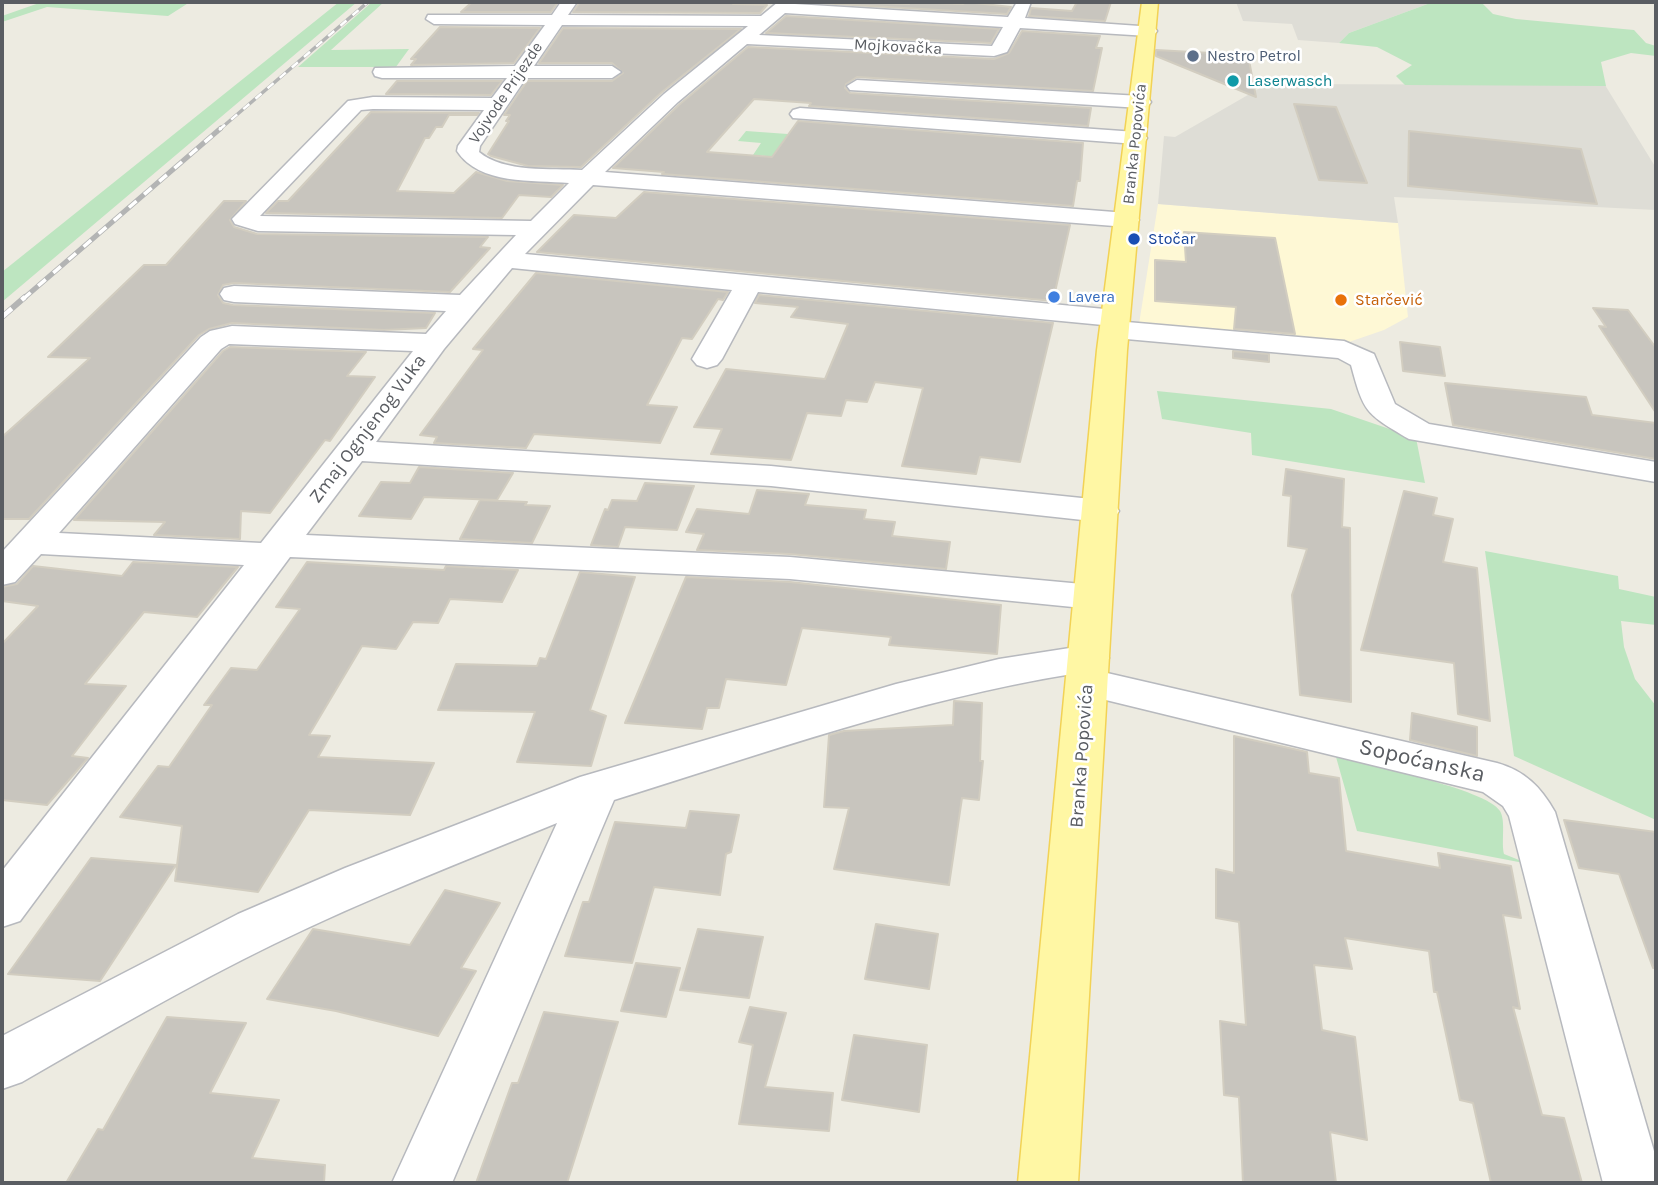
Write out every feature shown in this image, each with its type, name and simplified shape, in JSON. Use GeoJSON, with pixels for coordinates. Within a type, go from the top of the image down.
{"type":"FeatureCollection","features":[{"type":"Feature","properties":{"kind":"main road","name":"Branka Popovića"},"geometry":{"type":"LineString","coordinates":[[1048,1183],[1089,670],[1104,442],[1150,2]]}},
{"type":"Feature","properties":{"kind":"street","name":"Vojvode Prijezde"},"geometry":{"type":"LineString","coordinates":[[569,2],[532,44],[520,72],[468,151],[474,160],[491,167],[514,172],[587,177]]}},
{"type":"Feature","properties":{"kind":"street","name":"Mojkovačka"},"geometry":{"type":"LineString","coordinates":[[730,43],[994,51],[1000,48],[1025,2]]}},
{"type":"Feature","properties":{"kind":"street"},"geometry":{"type":"LineString","coordinates":[[434,19],[555,20],[778,10],[1148,31]]}},
{"type":"Feature","properties":{"kind":"street","name":"Zmaj Ognjenog Vuka"},"geometry":{"type":"LineString","coordinates":[[2,907],[433,343],[466,304],[505,260],[587,177],[730,43],[778,10]]}},
{"type":"Feature","properties":{"kind":"street"},"geometry":{"type":"LineString","coordinates":[[532,44],[561,44]]}},
{"type":"Feature","properties":{"kind":"street"},"geometry":{"type":"LineString","coordinates":[[382,72],[612,72]]}},
{"type":"Feature","properties":{"kind":"street"},"geometry":{"type":"LineString","coordinates":[[857,86],[1141,102]]}},
{"type":"Feature","properties":{"kind":"street"},"geometry":{"type":"LineString","coordinates":[[497,104],[355,105],[244,219],[258,224],[536,228]]}},
{"type":"Feature","properties":{"kind":"street"},"geometry":{"type":"LineString","coordinates":[[800,114],[1136,138]]}},
{"type":"Feature","properties":{"kind":"street"},"geometry":{"type":"LineString","coordinates":[[587,177],[1127,220]]}},
{"type":"Feature","properties":{"kind":"street"},"geometry":{"type":"LineString","coordinates":[[505,260],[750,282],[1344,350],[1364,360],[1376,400],[1384,411],[1420,432],[1656,472]]}},
{"type":"Feature","properties":{"kind":"street"},"geometry":{"type":"LineString","coordinates":[[707,359],[750,282]]}},
{"type":"Feature","properties":{"kind":"street"},"geometry":{"type":"LineString","coordinates":[[234,294],[466,304]]}},
{"type":"Feature","properties":{"kind":"street"},"geometry":{"type":"LineString","coordinates":[[2,573],[211,343],[220,337],[232,335],[433,343]]}},
{"type":"Feature","properties":{"kind":"street"},"geometry":{"type":"LineString","coordinates":[[352,450],[771,476],[1101,511]]}},
{"type":"Feature","properties":{"kind":"street"},"geometry":{"type":"LineString","coordinates":[[30,542],[790,568],[1093,597]]}},
{"type":"Feature","properties":{"kind":"street"},"geometry":{"type":"LineString","coordinates":[[2,1063],[256,929],[363,882],[596,789],[896,698],[999,672],[1089,670]]}},
{"type":"Feature","properties":{"kind":"street","name":"Sopoćanska"},"geometry":{"type":"LineString","coordinates":[[1089,670],[1497,779],[1511,787],[1532,812],[1633,1183]]}},
{"type":"Feature","properties":{"kind":"street"},"geometry":{"type":"LineString","coordinates":[[422,1183],[596,789]]}},
{"type":"Feature","properties":{"kind":"shaded area"},"geometry":{"type":"Polygon","coordinates":[[[1236,2],[1433,2],[1349,33],[1339,43],[1298,40],[1292,24],[1243,21],[1236,2]]]}},
{"type":"Feature","properties":{"kind":"shaded area"},"geometry":{"type":"Polygon","coordinates":[[[1267,84],[1605,85],[1656,168],[1656,210],[1394,197],[1398,223],[1158,204],[1164,136],[1175,137],[1267,84]]]}},
{"type":"Feature","properties":{"kind":"shaded area"},"geometry":{"type":"Polygon","coordinates":[[[1158,204],[1398,223],[1408,317],[1384,330],[1349,342],[1139,324],[1158,204]]]}},
{"type":"Feature","properties":{"kind":"green space"},"geometry":{"type":"Polygon","coordinates":[[[42,2],[190,2],[168,16],[47,7],[2,22],[2,16],[42,2]]]}},
{"type":"Feature","properties":{"kind":"green space"},"geometry":{"type":"Polygon","coordinates":[[[339,2],[357,2],[2,302],[2,272],[339,2]]]}},
{"type":"Feature","properties":{"kind":"green space"},"geometry":{"type":"Polygon","coordinates":[[[372,2],[384,2],[331,50],[409,49],[393,71],[377,71],[377,67],[298,67],[372,2]]]}},
{"type":"Feature","properties":{"kind":"green space"},"geometry":{"type":"Polygon","coordinates":[[[1433,2],[1481,2],[1493,14],[1516,19],[1634,30],[1646,43],[1656,46],[1656,56],[1631,53],[1601,62],[1606,86],[1405,85],[1396,76],[1412,65],[1377,47],[1339,43],[1349,33],[1433,2]]]}},
{"type":"Feature","properties":{"kind":"green space"},"geometry":{"type":"Polygon","coordinates":[[[746,131],[982,148],[823,160],[753,155],[761,143],[738,141],[746,131]]]}},
{"type":"Feature","properties":{"kind":"green space"},"geometry":{"type":"Polygon","coordinates":[[[1157,391],[1331,409],[1416,438],[1425,483],[1252,455],[1251,433],[1162,419],[1157,391]]]}},
{"type":"Feature","properties":{"kind":"green space"},"geometry":{"type":"Polygon","coordinates":[[[1485,551],[1618,576],[1619,589],[1656,597],[1656,625],[1621,621],[1624,647],[1635,679],[1656,706],[1656,820],[1514,756],[1485,551]]]}},
{"type":"Feature","properties":{"kind":"green space"},"geometry":{"type":"Polygon","coordinates":[[[1336,757],[1450,786],[1490,803],[1502,815],[1504,854],[1529,864],[1357,831],[1336,757]]]}},
{"type":"Feature","properties":{"kind":"building"},"geometry":{"type":"Polygon","coordinates":[[[472,2],[558,2],[551,12],[461,12],[472,2]]]}},
{"type":"Feature","properties":{"kind":"building"},"geometry":{"type":"Polygon","coordinates":[[[580,2],[733,2],[767,5],[760,13],[573,12],[580,2]]]}},
{"type":"Feature","properties":{"kind":"building"},"geometry":{"type":"Polygon","coordinates":[[[966,2],[1011,7],[1007,14],[819,3],[966,2]]]}},
{"type":"Feature","properties":{"kind":"building"},"geometry":{"type":"Polygon","coordinates":[[[1077,2],[1111,2],[1105,21],[1029,16],[1031,8],[1072,11],[1077,2]]]}},
{"type":"Feature","properties":{"kind":"building"},"geometry":{"type":"Polygon","coordinates":[[[786,16],[999,29],[991,43],[766,33],[786,16]]]}},
{"type":"Feature","properties":{"kind":"building"},"geometry":{"type":"Polygon","coordinates":[[[440,27],[540,28],[514,63],[411,65],[416,59],[411,59],[440,27]]]}},
{"type":"Feature","properties":{"kind":"building"},"geometry":{"type":"Polygon","coordinates":[[[563,28],[741,29],[662,92],[581,167],[528,166],[491,156],[488,154],[509,121],[506,121],[510,115],[504,115],[527,81],[612,81],[623,73],[612,63],[539,63],[563,28]]]}},
{"type":"Feature","properties":{"kind":"building"},"geometry":{"type":"Polygon","coordinates":[[[1022,31],[1100,36],[1096,48],[1102,48],[1093,91],[857,77],[846,84],[845,88],[850,93],[1091,108],[1088,126],[809,106],[811,103],[754,99],[707,152],[772,157],[798,121],[1083,143],[1080,181],[1077,181],[1073,206],[613,168],[680,104],[748,47],[994,59],[1009,53],[1022,31]]]}},
{"type":"Feature","properties":{"kind":"building"},"geometry":{"type":"Polygon","coordinates":[[[1156,50],[1248,55],[1256,97],[1156,56],[1156,50]]]}},
{"type":"Feature","properties":{"kind":"building"},"geometry":{"type":"Polygon","coordinates":[[[397,81],[502,81],[491,95],[386,94],[397,81]]]}},
{"type":"Feature","properties":{"kind":"building"},"geometry":{"type":"Polygon","coordinates":[[[1294,104],[1336,107],[1367,183],[1319,180],[1294,104]]]}},
{"type":"Feature","properties":{"kind":"building"},"geometry":{"type":"Polygon","coordinates":[[[371,112],[479,113],[449,115],[442,127],[436,127],[429,138],[425,138],[397,191],[454,193],[476,172],[507,181],[563,185],[551,197],[519,195],[502,218],[266,213],[278,201],[288,201],[371,112]]]}},
{"type":"Feature","properties":{"kind":"building"},"geometry":{"type":"Polygon","coordinates":[[[1409,131],[1581,149],[1597,204],[1408,186],[1409,131]]]}},
{"type":"Feature","properties":{"kind":"building"},"geometry":{"type":"Polygon","coordinates":[[[644,192],[1070,225],[1053,301],[537,252],[574,215],[616,218],[644,192]]]}},
{"type":"Feature","properties":{"kind":"building"},"geometry":{"type":"Polygon","coordinates":[[[224,201],[246,201],[230,220],[234,227],[257,234],[488,237],[480,247],[490,248],[450,292],[234,283],[223,285],[218,295],[223,303],[233,305],[435,313],[426,328],[384,330],[232,323],[209,329],[199,335],[29,519],[2,519],[2,437],[90,358],[48,357],[144,265],[166,265],[224,201]]]}},
{"type":"Feature","properties":{"kind":"building"},"geometry":{"type":"Polygon","coordinates":[[[1184,232],[1275,238],[1295,334],[1234,329],[1236,307],[1155,301],[1155,260],[1186,262],[1184,232]]]}},
{"type":"Feature","properties":{"kind":"building"},"geometry":{"type":"Polygon","coordinates":[[[536,273],[728,292],[723,300],[718,299],[692,339],[682,338],[647,405],[677,407],[660,443],[534,434],[526,448],[434,443],[437,437],[420,435],[483,350],[473,349],[536,273]]]}},
{"type":"Feature","properties":{"kind":"building"},"geometry":{"type":"Polygon","coordinates":[[[759,295],[1053,323],[1020,462],[980,457],[976,474],[902,466],[923,388],[875,382],[867,402],[846,400],[841,416],[807,413],[791,460],[711,454],[722,429],[694,427],[726,369],[825,379],[848,324],[791,317],[798,307],[755,303],[759,295]]]}},
{"type":"Feature","properties":{"kind":"building"},"geometry":{"type":"Polygon","coordinates":[[[1593,308],[1628,310],[1656,348],[1656,413],[1599,326],[1606,327],[1593,308]]]}},
{"type":"Feature","properties":{"kind":"building"},"geometry":{"type":"Polygon","coordinates":[[[1400,342],[1440,347],[1445,376],[1403,371],[1400,342]]]}},
{"type":"Feature","properties":{"kind":"building"},"geometry":{"type":"Polygon","coordinates":[[[230,347],[366,352],[347,376],[375,377],[330,441],[325,440],[270,513],[241,511],[240,539],[154,535],[165,522],[74,520],[223,351],[230,347]]]}},
{"type":"Feature","properties":{"kind":"building"},"geometry":{"type":"Polygon","coordinates":[[[1233,351],[1269,354],[1269,362],[1233,358],[1233,351]]]}},
{"type":"Feature","properties":{"kind":"building"},"geometry":{"type":"Polygon","coordinates":[[[1445,383],[1586,397],[1592,415],[1656,423],[1656,459],[1453,425],[1445,383]]]}},
{"type":"Feature","properties":{"kind":"building"},"geometry":{"type":"Polygon","coordinates":[[[419,467],[513,473],[497,500],[424,497],[411,519],[359,516],[381,482],[410,483],[419,467]]]}},
{"type":"Feature","properties":{"kind":"building"},"geometry":{"type":"Polygon","coordinates":[[[1286,469],[1344,479],[1342,527],[1350,528],[1351,702],[1300,695],[1292,595],[1307,549],[1288,546],[1291,496],[1283,495],[1286,469]]]}},
{"type":"Feature","properties":{"kind":"building"},"geometry":{"type":"Polygon","coordinates":[[[645,483],[694,486],[677,530],[625,527],[618,547],[591,545],[605,509],[608,510],[612,500],[637,501],[645,483]]]}},
{"type":"Feature","properties":{"kind":"building"},"geometry":{"type":"Polygon","coordinates":[[[757,490],[809,494],[805,505],[866,510],[864,519],[895,522],[892,536],[950,542],[946,569],[790,554],[697,550],[704,534],[686,532],[697,509],[749,514],[757,490]]]}},
{"type":"Feature","properties":{"kind":"building"},"geometry":{"type":"Polygon","coordinates":[[[1404,491],[1437,498],[1433,515],[1453,519],[1443,562],[1477,568],[1490,721],[1458,714],[1454,663],[1361,650],[1404,491]]]}},
{"type":"Feature","properties":{"kind":"building"},"geometry":{"type":"Polygon","coordinates":[[[480,500],[550,506],[532,543],[460,539],[480,500]]]}},
{"type":"Feature","properties":{"kind":"building"},"geometry":{"type":"Polygon","coordinates":[[[133,562],[238,567],[197,617],[144,612],[85,684],[126,686],[72,756],[88,758],[47,805],[2,800],[2,644],[38,606],[2,601],[2,587],[17,584],[33,566],[122,576],[133,562]]]}},
{"type":"Feature","properties":{"kind":"building"},"geometry":{"type":"Polygon","coordinates":[[[307,562],[444,570],[446,566],[518,570],[502,602],[450,599],[438,623],[413,622],[396,649],[362,646],[309,735],[330,736],[318,757],[434,763],[410,815],[309,810],[258,892],[175,881],[182,826],[120,817],[158,766],[169,767],[212,705],[204,705],[231,668],[257,670],[300,609],[276,607],[307,562]]]}},
{"type":"Feature","properties":{"kind":"building"},"geometry":{"type":"Polygon","coordinates":[[[580,572],[635,577],[590,710],[606,716],[591,766],[517,762],[535,712],[438,710],[456,664],[537,666],[540,658],[546,659],[580,572]]]}},
{"type":"Feature","properties":{"kind":"building"},"geometry":{"type":"Polygon","coordinates":[[[686,577],[790,582],[1001,605],[997,654],[889,645],[891,637],[802,628],[786,685],[726,679],[719,708],[707,708],[702,729],[625,723],[686,577]]]}},
{"type":"Feature","properties":{"kind":"building"},"geometry":{"type":"Polygon","coordinates":[[[954,701],[982,703],[980,761],[983,761],[979,800],[962,798],[949,885],[834,869],[849,808],[824,807],[829,735],[844,731],[953,725],[954,701]]]}},
{"type":"Feature","properties":{"kind":"building"},"geometry":{"type":"Polygon","coordinates":[[[1412,713],[1477,727],[1477,756],[1410,740],[1412,713]]]}},
{"type":"Feature","properties":{"kind":"building"},"geometry":{"type":"Polygon","coordinates":[[[1234,736],[1307,752],[1309,773],[1339,778],[1346,851],[1440,868],[1438,853],[1511,866],[1521,918],[1503,915],[1520,1009],[1513,1007],[1542,1115],[1564,1118],[1582,1183],[1491,1183],[1473,1103],[1460,1100],[1437,992],[1434,992],[1429,951],[1345,938],[1352,969],[1314,965],[1322,1030],[1355,1037],[1367,1140],[1330,1132],[1336,1183],[1243,1183],[1239,1097],[1224,1095],[1220,1021],[1246,1025],[1239,922],[1216,918],[1216,869],[1234,873],[1234,736]]]}},
{"type":"Feature","properties":{"kind":"building"},"geometry":{"type":"Polygon","coordinates":[[[690,811],[739,815],[731,852],[726,854],[720,895],[654,887],[632,963],[565,956],[583,902],[589,902],[615,822],[686,828],[690,811]]]}},
{"type":"Feature","properties":{"kind":"building"},"geometry":{"type":"Polygon","coordinates":[[[1564,820],[1656,832],[1656,967],[1653,968],[1619,874],[1579,868],[1564,820]]]}},
{"type":"Feature","properties":{"kind":"building"},"geometry":{"type":"Polygon","coordinates":[[[91,858],[176,865],[100,981],[8,974],[91,858]]]}},
{"type":"Feature","properties":{"kind":"building"},"geometry":{"type":"Polygon","coordinates":[[[445,890],[500,903],[461,968],[476,971],[438,1036],[336,1011],[267,999],[313,929],[410,945],[445,890]]]}},
{"type":"Feature","properties":{"kind":"building"},"geometry":{"type":"Polygon","coordinates":[[[876,924],[938,934],[929,989],[865,979],[876,924]]]}},
{"type":"Feature","properties":{"kind":"building"},"geometry":{"type":"Polygon","coordinates":[[[698,929],[763,937],[749,998],[680,990],[698,929]]]}},
{"type":"Feature","properties":{"kind":"building"},"geometry":{"type":"Polygon","coordinates":[[[636,963],[680,968],[666,1017],[621,1011],[636,963]]]}},
{"type":"Feature","properties":{"kind":"building"},"geometry":{"type":"Polygon","coordinates":[[[750,1007],[786,1013],[765,1087],[833,1093],[829,1131],[739,1124],[753,1045],[739,1042],[750,1007]]]}},
{"type":"Feature","properties":{"kind":"building"},"geometry":{"type":"Polygon","coordinates":[[[544,1012],[618,1022],[567,1183],[476,1183],[512,1083],[518,1083],[544,1012]]]}},
{"type":"Feature","properties":{"kind":"building"},"geometry":{"type":"Polygon","coordinates":[[[167,1017],[246,1023],[210,1093],[279,1100],[252,1158],[325,1165],[324,1183],[66,1183],[98,1129],[103,1130],[167,1017]]]}},
{"type":"Feature","properties":{"kind":"building"},"geometry":{"type":"Polygon","coordinates":[[[854,1035],[927,1045],[919,1112],[842,1100],[854,1035]]]}},
{"type":"Feature","properties":{"kind":"railway"},"geometry":{"type":"LineString","coordinates":[[219,130],[368,2]]}},
{"type":"Feature","properties":{"kind":"railway"},"geometry":{"type":"LineString","coordinates":[[23,299],[221,128]]}},
{"type":"Feature","properties":{"kind":"railway"},"geometry":{"type":"LineString","coordinates":[[2,317],[25,297]]}},
{"type":"Feature","properties":{"kind":"place","name":"Nestro Petrol"},"geometry":{"type":"Point","coordinates":[1193,56]}},
{"type":"Feature","properties":{"kind":"place","name":"Laserwasch"},"geometry":{"type":"Point","coordinates":[1233,81]}},
{"type":"Feature","properties":{"kind":"place","name":"Stočar"},"geometry":{"type":"Point","coordinates":[1134,239]}},
{"type":"Feature","properties":{"kind":"place","name":"Lavera"},"geometry":{"type":"Point","coordinates":[1054,297]}},
{"type":"Feature","properties":{"kind":"place","name":"Starčević"},"geometry":{"type":"Point","coordinates":[1341,300]}}]}
